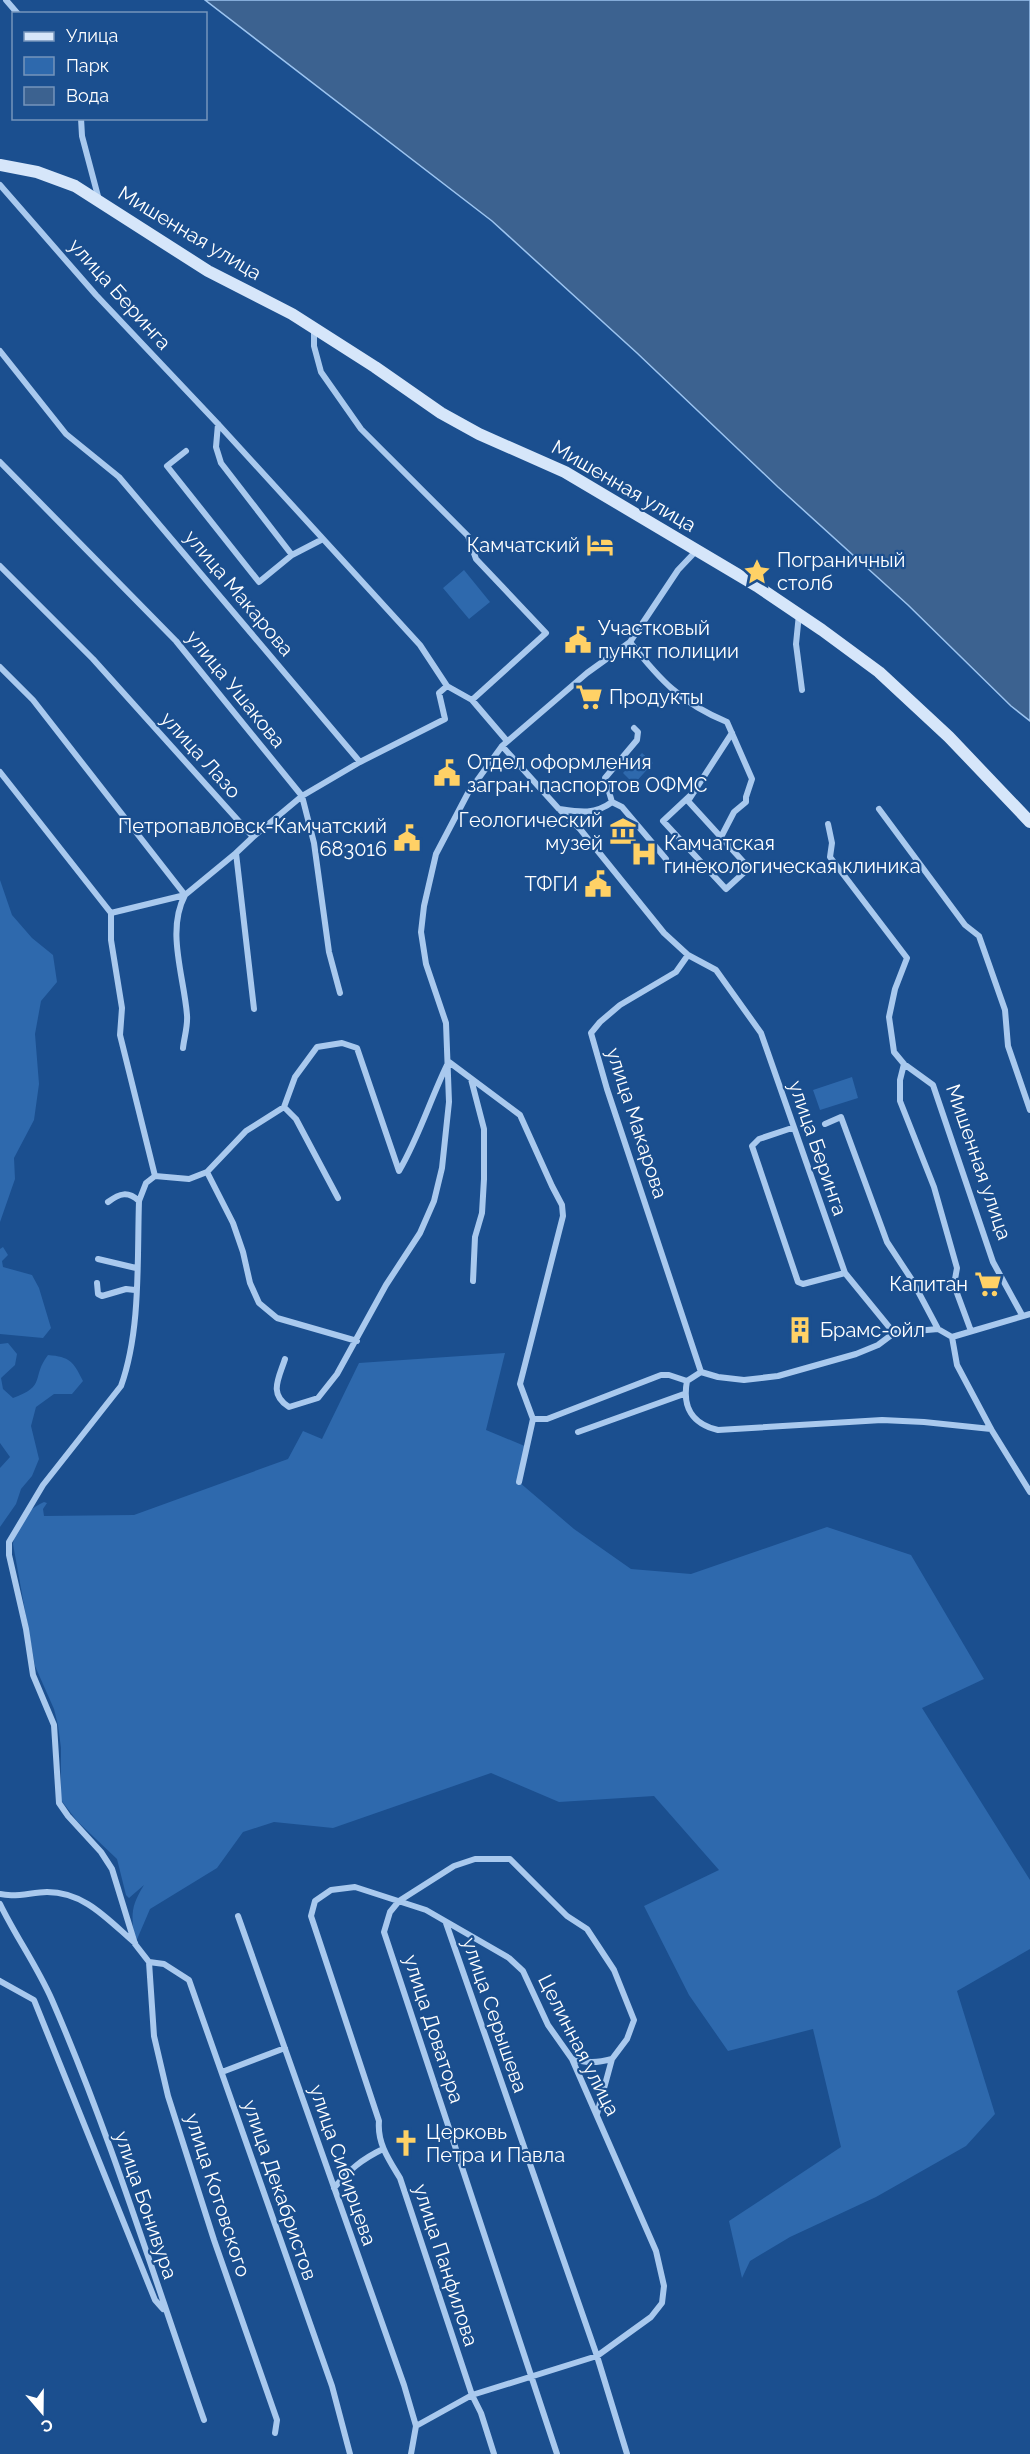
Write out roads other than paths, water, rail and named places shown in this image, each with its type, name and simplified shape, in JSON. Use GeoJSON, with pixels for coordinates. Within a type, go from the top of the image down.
{"type":"FeatureCollection","features":[{"type":"Feature","properties":{"kind":"main road","name":"Мишенная улица"},"geometry":{"type":"LineString","coordinates":[[0,165],[45,174],[75,186],[208,271],[314,327],[441,413],[479,434],[565,472],[800,614],[879,672],[915,704],[1030,822]]}},
{"type":"Feature","properties":{"kind":"street"},"geometry":{"type":"LineString","coordinates":[[6,0],[16,12]]}},
{"type":"Feature","properties":{"kind":"street","name":"Мишенная улица"},"geometry":{"type":"LineString","coordinates":[[81,120],[82,136],[99,200]]}},
{"type":"Feature","properties":{"kind":"street","name":"улица Беринга"},"geometry":{"type":"LineString","coordinates":[[0,185],[96,295],[218,424],[321,540],[420,645],[447,686],[472,700],[505,744],[558,808],[580,828],[664,933],[688,955],[716,970],[761,1033],[792,1128],[845,1273],[894,1333]]}},
{"type":"Feature","properties":{"kind":"street"},"geometry":{"type":"LineString","coordinates":[[314,327],[314,346],[321,372],[361,429],[468,536],[476,559],[546,633],[472,700]]}},
{"type":"Feature","properties":{"kind":"street","name":"улица Макарова"},"geometry":{"type":"LineString","coordinates":[[0,351],[66,434],[127,486],[360,762]]}},
{"type":"Feature","properties":{"kind":"street"},"geometry":{"type":"LineString","coordinates":[[218,424],[216,447],[221,463],[292,555]]}},
{"type":"Feature","properties":{"kind":"street"},"geometry":{"type":"LineString","coordinates":[[186,451],[167,466],[259,582],[292,555],[321,540]]}},
{"type":"Feature","properties":{"kind":"street","name":"улица Ушакова"},"geometry":{"type":"LineString","coordinates":[[0,462],[176,641],[302,796],[314,843],[329,952],[340,993]]}},
{"type":"Feature","properties":{"kind":"street"},"geometry":{"type":"LineString","coordinates":[[285,1359],[276,1392],[280,1401],[289,1407],[318,1398],[337,1374],[357,1341],[386,1285],[420,1233],[434,1201],[442,1168],[449,1102],[449,1062],[446,1023],[426,964],[421,932],[424,906],[436,854],[468,793],[505,744],[587,673],[630,642],[678,570],[697,550]]}},
{"type":"Feature","properties":{"kind":"street","name":"улица Лазо"},"geometry":{"type":"LineString","coordinates":[[0,566],[93,659],[253,837]]}},
{"type":"Feature","properties":{"kind":"street"},"geometry":{"type":"LineString","coordinates":[[800,614],[796,644],[802,690]]}},
{"type":"Feature","properties":{"kind":"street"},"geometry":{"type":"LineString","coordinates":[[630,642],[650,668],[677,695],[707,714],[727,722],[752,779],[746,802],[734,812],[721,837]]}},
{"type":"Feature","properties":{"kind":"street"},"geometry":{"type":"LineString","coordinates":[[0,667],[33,700],[185,895]]}},
{"type":"Feature","properties":{"kind":"street"},"geometry":{"type":"LineString","coordinates":[[183,1048],[188,1017],[180,972],[177,910],[185,895],[302,796],[360,762],[445,719],[439,693],[447,686]]}},
{"type":"Feature","properties":{"kind":"street"},"geometry":{"type":"LineString","coordinates":[[634,728],[638,732],[637,740],[604,778],[612,802],[622,807],[666,859]]}},
{"type":"Feature","properties":{"kind":"street"},"geometry":{"type":"LineString","coordinates":[[694,792],[663,821],[726,889],[749,868],[688,801],[694,792],[732,733]]}},
{"type":"Feature","properties":{"kind":"street"},"geometry":{"type":"LineString","coordinates":[[0,772],[111,913],[111,940],[122,1008],[120,1035],[155,1176]]}},
{"type":"Feature","properties":{"kind":"street"},"geometry":{"type":"LineString","coordinates":[[558,808],[591,812],[604,808],[612,802]]}},
{"type":"Feature","properties":{"kind":"street"},"geometry":{"type":"LineString","coordinates":[[879,809],[965,924],[979,936],[1005,1010],[1008,1046],[1030,1110]]}},
{"type":"Feature","properties":{"kind":"street","name":"Мишенная улица"},"geometry":{"type":"LineString","coordinates":[[828,824],[832,843],[830,857],[907,958],[895,989],[889,1017],[894,1052],[904,1064],[933,1085],[993,1262],[1022,1316]]}},
{"type":"Feature","properties":{"kind":"street"},"geometry":{"type":"LineString","coordinates":[[236,853],[254,1010]]}},
{"type":"Feature","properties":{"kind":"street"},"geometry":{"type":"LineString","coordinates":[[111,913],[185,895]]}},
{"type":"Feature","properties":{"kind":"street","name":"улица Макарова"},"geometry":{"type":"LineString","coordinates":[[688,955],[676,972],[620,1005],[591,1033],[607,1089],[701,1371]]}},
{"type":"Feature","properties":{"kind":"street"},"geometry":{"type":"LineString","coordinates":[[135,1944],[112,1869],[101,1852],[74,1824],[59,1803],[54,1725],[33,1675],[26,1629],[9,1555],[9,1542],[43,1485],[121,1386],[127,1370],[133,1332],[140,1201],[146,1183],[155,1176],[189,1179],[207,1172],[246,1131],[284,1107],[295,1077],[317,1047],[342,1043],[357,1048],[399,1171],[414,1146],[431,1096],[449,1062]]}},
{"type":"Feature","properties":{"kind":"street"},"geometry":{"type":"LineString","coordinates":[[449,1062],[520,1115],[562,1205],[563,1216],[520,1383],[533,1419],[519,1482]]}},
{"type":"Feature","properties":{"kind":"street"},"geometry":{"type":"LineString","coordinates":[[904,1064],[900,1080],[900,1101],[934,1187],[957,1268],[954,1285],[970,1331]]}},
{"type":"Feature","properties":{"kind":"street"},"geometry":{"type":"LineString","coordinates":[[471,1078],[484,1130],[482,1213],[475,1237],[473,1281]]}},
{"type":"Feature","properties":{"kind":"street"},"geometry":{"type":"LineString","coordinates":[[284,1107],[296,1119],[338,1198]]}},
{"type":"Feature","properties":{"kind":"street"},"geometry":{"type":"LineString","coordinates":[[825,1124],[841,1117],[887,1242],[912,1280],[938,1329],[952,1337],[1030,1314]]}},
{"type":"Feature","properties":{"kind":"street"},"geometry":{"type":"LineString","coordinates":[[792,1128],[759,1139],[752,1146],[798,1282],[803,1284],[845,1273]]}},
{"type":"Feature","properties":{"kind":"street"},"geometry":{"type":"LineString","coordinates":[[207,1172],[233,1223],[250,1283],[260,1303],[277,1318],[357,1341]]}},
{"type":"Feature","properties":{"kind":"street"},"geometry":{"type":"LineString","coordinates":[[108,1202],[122,1194],[133,1195],[140,1201]]}},
{"type":"Feature","properties":{"kind":"street"},"geometry":{"type":"LineString","coordinates":[[98,1258],[136,1268]]}},
{"type":"Feature","properties":{"kind":"street"},"geometry":{"type":"LineString","coordinates":[[97,1283],[98,1294],[102,1296],[135,1290]]}},
{"type":"Feature","properties":{"kind":"street"},"geometry":{"type":"LineString","coordinates":[[938,1329],[894,1333],[878,1345],[855,1354],[778,1376],[744,1380],[718,1377],[701,1371],[687,1381],[684,1394],[688,1409],[703,1427],[718,1430],[882,1420],[991,1429]]}},
{"type":"Feature","properties":{"kind":"street"},"geometry":{"type":"LineString","coordinates":[[952,1337],[957,1365],[991,1429],[1030,1492]]}},
{"type":"Feature","properties":{"kind":"street"},"geometry":{"type":"LineString","coordinates":[[533,1419],[547,1419],[661,1376],[669,1375],[687,1381]]}},
{"type":"Feature","properties":{"kind":"street"},"geometry":{"type":"LineString","coordinates":[[578,1432],[684,1394]]}},
{"type":"Feature","properties":{"kind":"street"},"geometry":{"type":"LineString","coordinates":[[399,1901],[454,1866],[475,1859],[510,1859],[567,1916],[587,1929],[614,1970],[634,2020],[627,2039],[612,2059],[607,2072],[601,2107],[597,2114]]}},
{"type":"Feature","properties":{"kind":"street","name":"Целинная улица"},"geometry":{"type":"LineString","coordinates":[[311,1916],[315,1901],[331,1890],[356,1887],[426,1910],[509,1958],[523,1971],[548,2025],[572,2058],[656,2251],[664,2286],[662,2303],[651,2318],[597,2356]]}},
{"type":"Feature","properties":{"kind":"street"},"geometry":{"type":"LineString","coordinates":[[0,1894],[60,1893],[75,1896],[91,1904],[135,1944],[149,1962]]}},
{"type":"Feature","properties":{"kind":"street","name":"улица Доватора"},"geometry":{"type":"LineString","coordinates":[[399,1901],[390,1912],[384,1932],[557,2454]]}},
{"type":"Feature","properties":{"kind":"street","name":"улица Бонивура"},"geometry":{"type":"LineString","coordinates":[[0,1904],[20,1944],[36,1966],[52,2001],[115,2162],[204,2420]]}},
{"type":"Feature","properties":{"kind":"street","name":"улица Сибирцева"},"geometry":{"type":"LineString","coordinates":[[238,1916],[404,2385],[416,2426]]}},
{"type":"Feature","properties":{"kind":"street","name":"улица Панфилова"},"geometry":{"type":"LineString","coordinates":[[311,1916],[379,2121],[378,2130],[383,2149],[400,2178],[472,2395],[481,2413],[494,2454]]}},
{"type":"Feature","properties":{"kind":"street","name":"улица Серышева"},"geometry":{"type":"LineString","coordinates":[[445,1923],[597,2356],[627,2454]]}},
{"type":"Feature","properties":{"kind":"street","name":"улица Декабристов"},"geometry":{"type":"LineString","coordinates":[[149,1962],[164,1965],[189,1980],[332,2386],[350,2454]]}},
{"type":"Feature","properties":{"kind":"street","name":"улица Котовского"},"geometry":{"type":"LineString","coordinates":[[149,1962],[154,2036],[168,2096],[214,2240],[277,2420],[275,2433]]}},
{"type":"Feature","properties":{"kind":"street"},"geometry":{"type":"LineString","coordinates":[[0,1981],[34,2000],[155,2300],[166,2311]]}},
{"type":"Feature","properties":{"kind":"street"},"geometry":{"type":"LineString","coordinates":[[222,2072],[285,2048]]}},
{"type":"Feature","properties":{"kind":"street"},"geometry":{"type":"LineString","coordinates":[[572,2058],[598,2063],[612,2059]]}},
{"type":"Feature","properties":{"kind":"street"},"geometry":{"type":"LineString","coordinates":[[334,2188],[349,2169],[383,2149]]}},
{"type":"Feature","properties":{"kind":"street"},"geometry":{"type":"LineString","coordinates":[[414,2453],[416,2426],[472,2395],[532,2374],[597,2356]]}},
{"type":"Feature","properties":{"kind":"water"},"geometry":{"type":"Polygon","coordinates":[[[205,0],[1030,0],[1030,721],[1011,706],[908,605],[778,487],[637,353],[492,221],[205,0]]]}},
{"type":"Feature","properties":{"kind":"place","name":"Камчатский"},"geometry":{"type":"Point","coordinates":[600,545]}},
{"type":"Feature","properties":{"kind":"place","name":"Пограничный столб"},"geometry":{"type":"Point","coordinates":[757,572]}},
{"type":"Feature","properties":{"kind":"place","name":"Участковый пункт полиции"},"geometry":{"type":"Point","coordinates":[578,640]}},
{"type":"Feature","properties":{"kind":"place","name":"Продукты"},"geometry":{"type":"Point","coordinates":[589,697]}},
{"type":"Feature","properties":{"kind":"place","name":"Отдел оформления загран. паспортов ОФМС"},"geometry":{"type":"Point","coordinates":[447,773]}},
{"type":"Feature","properties":{"kind":"place","name":"Геологический музей"},"geometry":{"type":"Point","coordinates":[623,831]}},
{"type":"Feature","properties":{"kind":"place","name":"Петропавловск-Камчатский 683016"},"geometry":{"type":"Point","coordinates":[407,838]}},
{"type":"Feature","properties":{"kind":"place","name":"Камчатская гинекологическая клиника"},"geometry":{"type":"Point","coordinates":[644,854]}},
{"type":"Feature","properties":{"kind":"place","name":"ТФГИ"},"geometry":{"type":"Point","coordinates":[598,884]}},
{"type":"Feature","properties":{"kind":"place","name":"Капитан"},"geometry":{"type":"Point","coordinates":[988,1284]}},
{"type":"Feature","properties":{"kind":"place","name":"Брамс-ойл"},"geometry":{"type":"Point","coordinates":[800,1330]}},
{"type":"Feature","properties":{"kind":"place","name":"Церковь Петра и Павла"},"geometry":{"type":"Point","coordinates":[406,2143]}}]}
